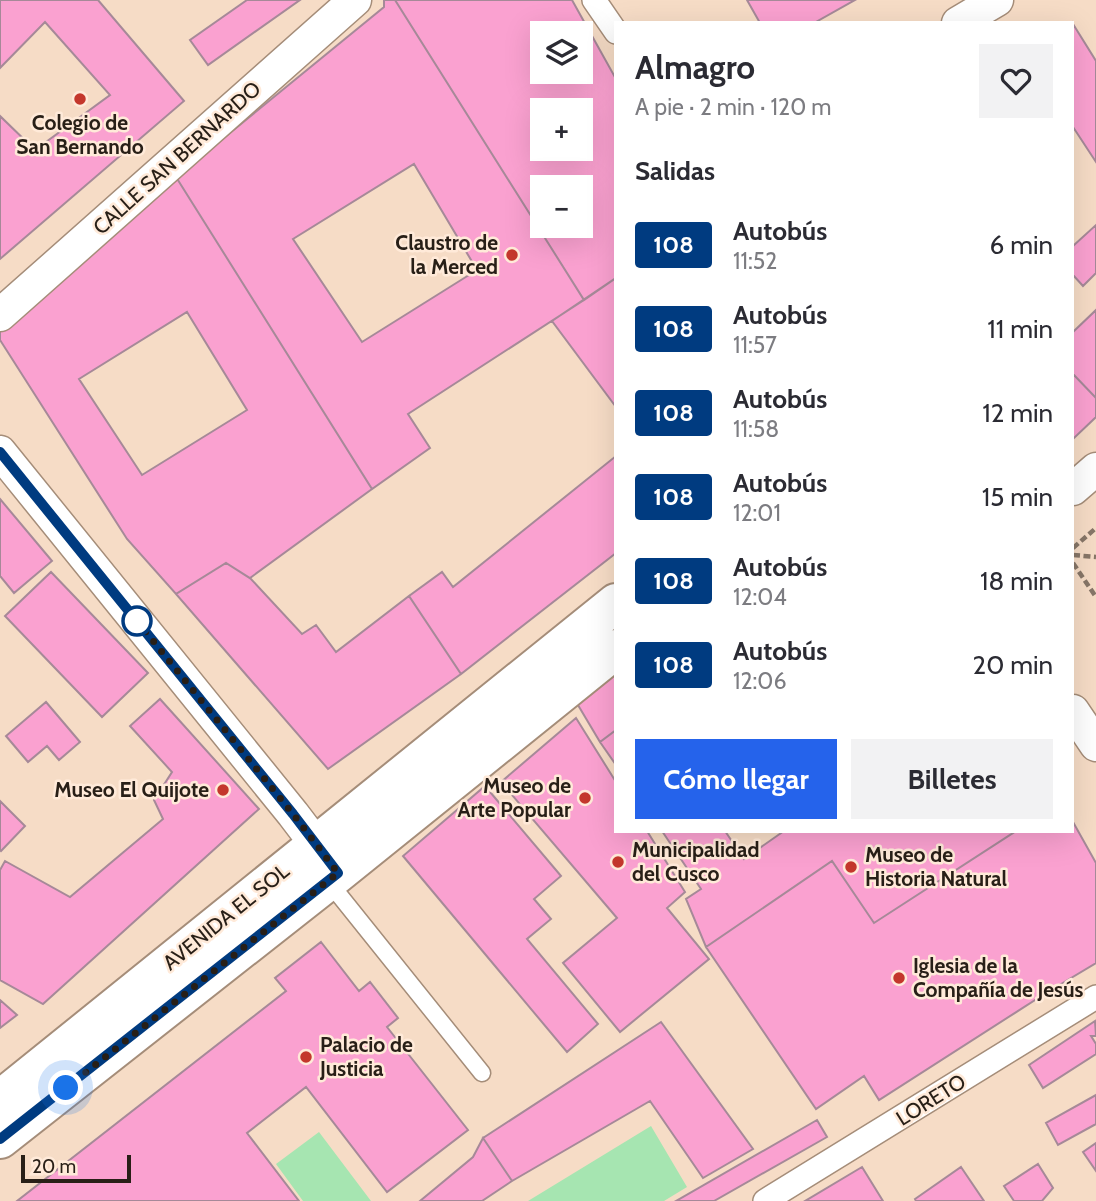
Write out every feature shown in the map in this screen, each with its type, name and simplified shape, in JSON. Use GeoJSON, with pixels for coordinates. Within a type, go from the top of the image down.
{"type":"FeatureCollection","features":[{"type":"Feature","properties":{"kind":"street","name":"CALLE SAN BERNARDO"},"geometry":{"type":"LineString","coordinates":[[0,316],[355,0]]}},
{"type":"Feature","properties":{"kind":"street"},"geometry":{"type":"LineString","coordinates":[[594,0],[614,30]]}},
{"type":"Feature","properties":{"kind":"street"},"geometry":{"type":"LineString","coordinates":[[961,21],[997,0]]}},
{"type":"Feature","properties":{"kind":"street"},"geometry":{"type":"LineString","coordinates":[[0,452],[327,866]]}},
{"type":"Feature","properties":{"kind":"street"},"geometry":{"type":"LineString","coordinates":[[1074,488],[1096,469]]}},
{"type":"Feature","properties":{"kind":"street","name":"AVENIDA EL SOL"},"geometry":{"type":"LineString","coordinates":[[0,1139],[327,866],[614,605]]}},
{"type":"Feature","properties":{"kind":"street","name":"AVENIDA EL SOL"},"geometry":{"type":"LineString","coordinates":[[0,1100],[327,866],[614,651]]}},
{"type":"Feature","properties":{"kind":"street"},"geometry":{"type":"LineString","coordinates":[[1074,712],[1096,745]]}},
{"type":"Feature","properties":{"kind":"street","name":"LORETO"},"geometry":{"type":"LineString","coordinates":[[765,1201],[1096,997]]}},
{"type":"Feature","properties":{"kind":"lane"},"geometry":{"type":"LineString","coordinates":[[327,866],[482,1073]]}},
{"type":"Feature","properties":{"kind":"path"},"geometry":{"type":"LineString","coordinates":[[1074,547],[1096,528]]}},
{"type":"Feature","properties":{"kind":"path"},"geometry":{"type":"LineString","coordinates":[[1074,555],[1096,557]]}},
{"type":"Feature","properties":{"kind":"path"},"geometry":{"type":"LineString","coordinates":[[1074,565],[1096,597]]}},
{"type":"Feature","properties":{"kind":"green space"},"geometry":{"type":"Polygon","coordinates":[[[651,1126],[687,1187],[664,1201],[528,1201],[651,1126]]]}},
{"type":"Feature","properties":{"kind":"green space"},"geometry":{"type":"Polygon","coordinates":[[[319,1132],[371,1201],[303,1201],[276,1164],[319,1132]]]}},
{"type":"Feature","properties":{"kind":"building"},"geometry":{"type":"Polygon","coordinates":[[[0,0],[98,0],[184,101],[0,259],[0,116],[35,150],[110,95],[45,22],[0,68],[0,0]]]}},
{"type":"Feature","properties":{"kind":"building"},"geometry":{"type":"Polygon","coordinates":[[[247,0],[300,0],[208,65],[190,40],[247,0]]]}},
{"type":"Feature","properties":{"kind":"building","name":"Claustro de la Merced"},"geometry":{"type":"Polygon","coordinates":[[[384,0],[395,0],[530,214],[530,238],[545,238],[584,300],[408,414],[430,448],[372,489],[176,177],[384,7],[384,0]],[[414,164],[293,239],[362,342],[477,270],[414,164]]]}},
{"type":"Feature","properties":{"kind":"building"},"geometry":{"type":"Polygon","coordinates":[[[395,0],[572,0],[584,21],[530,21],[530,84],[593,84],[593,38],[614,75],[614,279],[584,300],[545,238],[593,238],[593,175],[530,175],[530,214],[395,0]]]}},
{"type":"Feature","properties":{"kind":"building"},"geometry":{"type":"Polygon","coordinates":[[[747,0],[855,0],[818,21],[759,21],[747,0]]]}},
{"type":"Feature","properties":{"kind":"building"},"geometry":{"type":"Polygon","coordinates":[[[1074,26],[1096,61],[1096,162],[1074,129],[1074,26]]]}},
{"type":"Feature","properties":{"kind":"building"},"geometry":{"type":"Polygon","coordinates":[[[176,177],[372,489],[250,578],[226,563],[176,594],[127,539],[0,340],[0,329],[176,177]],[[187,312],[79,379],[142,475],[247,410],[187,312]]]}},
{"type":"Feature","properties":{"kind":"building"},"geometry":{"type":"Polygon","coordinates":[[[1096,225],[1096,273],[1083,286],[1074,276],[1074,245],[1096,225]]]}},
{"type":"Feature","properties":{"kind":"building"},"geometry":{"type":"Polygon","coordinates":[[[614,279],[614,404],[552,321],[614,279]]]}},
{"type":"Feature","properties":{"kind":"building"},"geometry":{"type":"Polygon","coordinates":[[[1096,310],[1096,398],[1074,375],[1074,331],[1096,310]]]}},
{"type":"Feature","properties":{"kind":"building"},"geometry":{"type":"Polygon","coordinates":[[[1074,375],[1096,398],[1096,417],[1074,438],[1074,375]]]}},
{"type":"Feature","properties":{"kind":"building"},"geometry":{"type":"Polygon","coordinates":[[[614,458],[614,555],[461,674],[409,596],[442,572],[453,587],[614,458]]]}},
{"type":"Feature","properties":{"kind":"building"},"geometry":{"type":"Polygon","coordinates":[[[0,499],[52,561],[14,593],[0,576],[0,499]]]}},
{"type":"Feature","properties":{"kind":"building"},"geometry":{"type":"Polygon","coordinates":[[[226,563],[251,579],[302,634],[316,625],[336,652],[409,596],[461,674],[328,769],[176,594],[226,563]]]}},
{"type":"Feature","properties":{"kind":"building"},"geometry":{"type":"Polygon","coordinates":[[[51,572],[148,673],[102,717],[5,616],[51,572]]]}},
{"type":"Feature","properties":{"kind":"building"},"geometry":{"type":"Polygon","coordinates":[[[614,671],[614,732],[600,742],[575,700],[614,671]]]}},
{"type":"Feature","properties":{"kind":"building"},"geometry":{"type":"Polygon","coordinates":[[[160,699],[259,809],[43,1004],[0,980],[0,870],[5,861],[70,897],[163,819],[154,800],[172,772],[130,726],[160,699]]]}},
{"type":"Feature","properties":{"kind":"building"},"geometry":{"type":"Polygon","coordinates":[[[46,702],[80,742],[59,760],[47,746],[28,762],[6,736],[46,702]]]}},
{"type":"Feature","properties":{"kind":"building","name":"Municipalidad del Cusco"},"geometry":{"type":"Polygon","coordinates":[[[576,718],[614,779],[614,833],[648,833],[685,892],[667,908],[709,959],[620,1032],[563,963],[617,918],[501,782],[576,718]]]}},
{"type":"Feature","properties":{"kind":"building"},"geometry":{"type":"Polygon","coordinates":[[[614,732],[614,762],[600,742],[614,732]]]}},
{"type":"Feature","properties":{"kind":"building"},"geometry":{"type":"Polygon","coordinates":[[[485,786],[561,876],[534,899],[551,919],[527,939],[598,1024],[567,1052],[403,856],[485,786]]]}},
{"type":"Feature","properties":{"kind":"building"},"geometry":{"type":"Polygon","coordinates":[[[0,801],[25,826],[1,851],[0,850],[0,801]]]}},
{"type":"Feature","properties":{"kind":"building","name":"Iglesia de la Compañía de Jesús"},"geometry":{"type":"Polygon","coordinates":[[[1074,824],[1096,863],[1096,963],[879,1100],[864,1076],[816,1109],[706,947],[832,861],[874,923],[1013,833],[1074,833],[1074,824]]]}},
{"type":"Feature","properties":{"kind":"building"},"geometry":{"type":"Polygon","coordinates":[[[663,833],[726,833],[744,859],[781,833],[1013,833],[874,923],[832,861],[706,947],[686,899],[701,889],[663,833]]]}},
{"type":"Feature","properties":{"kind":"building","name":"Palacio de Justicia"},"geometry":{"type":"Polygon","coordinates":[[[321,942],[359,991],[370,982],[398,1018],[387,1027],[468,1130],[387,1192],[306,1087],[247,1133],[299,1201],[17,1201],[286,991],[275,978],[321,942]]]}},
{"type":"Feature","properties":{"kind":"building"},"geometry":{"type":"Polygon","coordinates":[[[0,1000],[17,1015],[0,1028],[0,1000]]]}},
{"type":"Feature","properties":{"kind":"building"},"geometry":{"type":"Polygon","coordinates":[[[1095,1021],[1096,1036],[1091,1036],[1096,1044],[1096,1054],[1043,1088],[1029,1065],[1095,1021]]]}},
{"type":"Feature","properties":{"kind":"building"},"geometry":{"type":"Polygon","coordinates":[[[661,1022],[753,1149],[703,1178],[650,1101],[512,1181],[483,1138],[661,1022]]]}},
{"type":"Feature","properties":{"kind":"building"},"geometry":{"type":"Polygon","coordinates":[[[1096,1095],[1096,1124],[1058,1145],[1046,1123],[1096,1095]]]}},
{"type":"Feature","properties":{"kind":"building"},"geometry":{"type":"Polygon","coordinates":[[[817,1120],[827,1137],[714,1201],[676,1201],[817,1120]]]}},
{"type":"Feature","properties":{"kind":"building"},"geometry":{"type":"Polygon","coordinates":[[[483,1138],[512,1181],[482,1201],[420,1201],[473,1157],[483,1138]]]}},
{"type":"Feature","properties":{"kind":"building"},"geometry":{"type":"Polygon","coordinates":[[[1096,1143],[1096,1171],[1083,1152],[1096,1143]]]}},
{"type":"Feature","properties":{"kind":"building"},"geometry":{"type":"Polygon","coordinates":[[[1038,1164],[1053,1188],[1042,1201],[1014,1201],[1004,1186],[1038,1164]]]}},
{"type":"Feature","properties":{"kind":"building"},"geometry":{"type":"Polygon","coordinates":[[[862,1167],[883,1201],[805,1201],[862,1167]]]}},
{"type":"Feature","properties":{"kind":"building"},"geometry":{"type":"Polygon","coordinates":[[[961,1167],[984,1201],[916,1201],[915,1199],[961,1167]]]}},
{"type":"Feature","properties":{"kind":"bus line","name":"108"},"geometry":{"type":"LineString","coordinates":[[0,452],[338,873],[0,1139]]}},
{"type":"Feature","properties":{"kind":"place","name":"Colegio de San Bernando"},"geometry":{"type":"Point","coordinates":[80,99]}},
{"type":"Feature","properties":{"kind":"place","name":"Claustro de la Merced"},"geometry":{"type":"Point","coordinates":[512,255]}},
{"type":"Feature","properties":{"kind":"place","name":"Museo El Quijote"},"geometry":{"type":"Point","coordinates":[223,790]}},
{"type":"Feature","properties":{"kind":"place","name":"Museo de Arte Popular"},"geometry":{"type":"Point","coordinates":[585,798]}},
{"type":"Feature","properties":{"kind":"place","name":"Municipalidad del Cusco"},"geometry":{"type":"Point","coordinates":[618,862]}},
{"type":"Feature","properties":{"kind":"place","name":"Museo de Historia Natural"},"geometry":{"type":"Point","coordinates":[851,867]}},
{"type":"Feature","properties":{"kind":"place","name":"Iglesia de la Compañía de Jesús"},"geometry":{"type":"Point","coordinates":[899,978]}},
{"type":"Feature","properties":{"kind":"place","name":"Palacio de Justicia"},"geometry":{"type":"Point","coordinates":[306,1057]}},
{"type":"Feature","properties":{"kind":"route"},"geometry":{"type":"LineString","coordinates":[[66,1088],[338,873],[137,621]]}}]}
